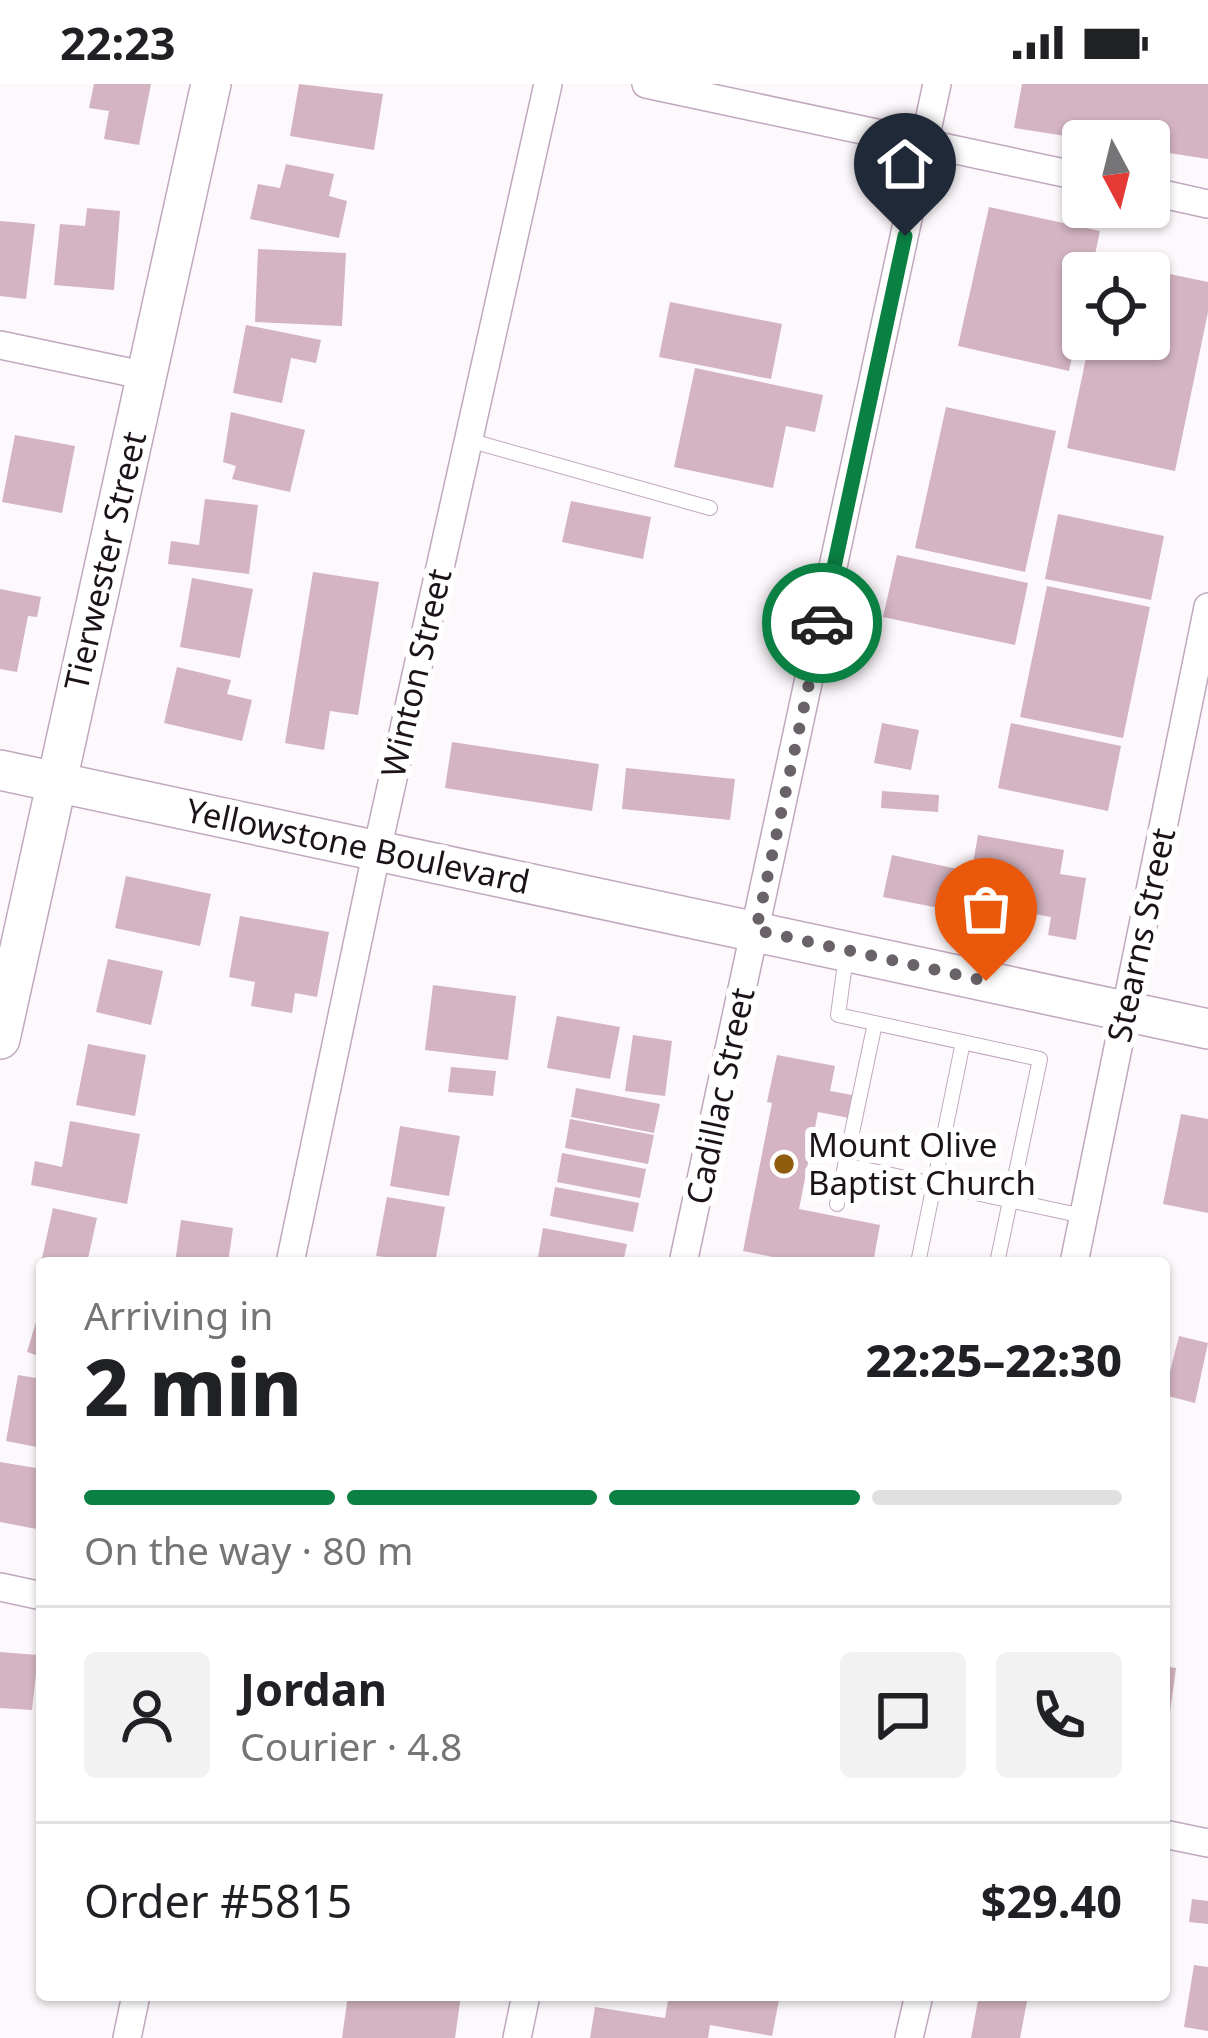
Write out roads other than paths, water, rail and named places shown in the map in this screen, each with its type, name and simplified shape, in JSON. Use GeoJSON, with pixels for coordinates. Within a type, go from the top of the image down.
{"type":"FeatureCollection","features":[{"type":"Feature","properties":{"kind":"street","name":"Tierwester Street"},"geometry":{"type":"LineString","coordinates":[[0,1039],[211,84]]}},
{"type":"Feature","properties":{"kind":"street","name":"Winton Street"},"geometry":{"type":"LineString","coordinates":[[291,1257],[548,84]]}},
{"type":"Feature","properties":{"kind":"street"},"geometry":{"type":"LineString","coordinates":[[646,84],[1062,173]]}},
{"type":"Feature","properties":{"kind":"street","name":"Cadillac Street"},"geometry":{"type":"LineString","coordinates":[[684,1257],[937,84]]}},
{"type":"Feature","properties":{"kind":"street"},"geometry":{"type":"LineString","coordinates":[[1170,196],[1208,204]]}},
{"type":"Feature","properties":{"kind":"street"},"geometry":{"type":"LineString","coordinates":[[0,345],[146,376]]}},
{"type":"Feature","properties":{"kind":"street","name":"Stearns Street"},"geometry":{"type":"LineString","coordinates":[[1075,1257],[1208,607]]}},
{"type":"Feature","properties":{"kind":"street","name":"Yellowstone Boulevard"},"geometry":{"type":"LineString","coordinates":[[0,770],[1208,1029]]}},
{"type":"Feature","properties":{"kind":"street"},"geometry":{"type":"LineString","coordinates":[[0,1587],[36,1594]]}},
{"type":"Feature","properties":{"kind":"street"},"geometry":{"type":"LineString","coordinates":[[1170,1835],[1208,1843]]}},
{"type":"Feature","properties":{"kind":"street"},"geometry":{"type":"LineString","coordinates":[[127,2038],[135,2001]]}},
{"type":"Feature","properties":{"kind":"street"},"geometry":{"type":"LineString","coordinates":[[517,2038],[525,2001]]}},
{"type":"Feature","properties":{"kind":"street"},"geometry":{"type":"LineString","coordinates":[[909,2038],[918,2001]]}},
{"type":"Feature","properties":{"kind":"lane"},"geometry":{"type":"LineString","coordinates":[[468,440],[710,508]]}},
{"type":"Feature","properties":{"kind":"lane"},"geometry":{"type":"LineString","coordinates":[[847,951],[838,1015],[1040,1059],[998,1257]]}},
{"type":"Feature","properties":{"kind":"lane"},"geometry":{"type":"LineString","coordinates":[[838,1204],[874,1023]]}},
{"type":"Feature","properties":{"kind":"lane"},"geometry":{"type":"LineString","coordinates":[[919,1257],[963,1042]]}},
{"type":"Feature","properties":{"kind":"lane"},"geometry":{"type":"LineString","coordinates":[[845,1165],[1084,1216]]}},
{"type":"Feature","properties":{"kind":"place","name":"Mount Olive Baptist Church"},"geometry":{"type":"Point","coordinates":[784,1164]}}]}
